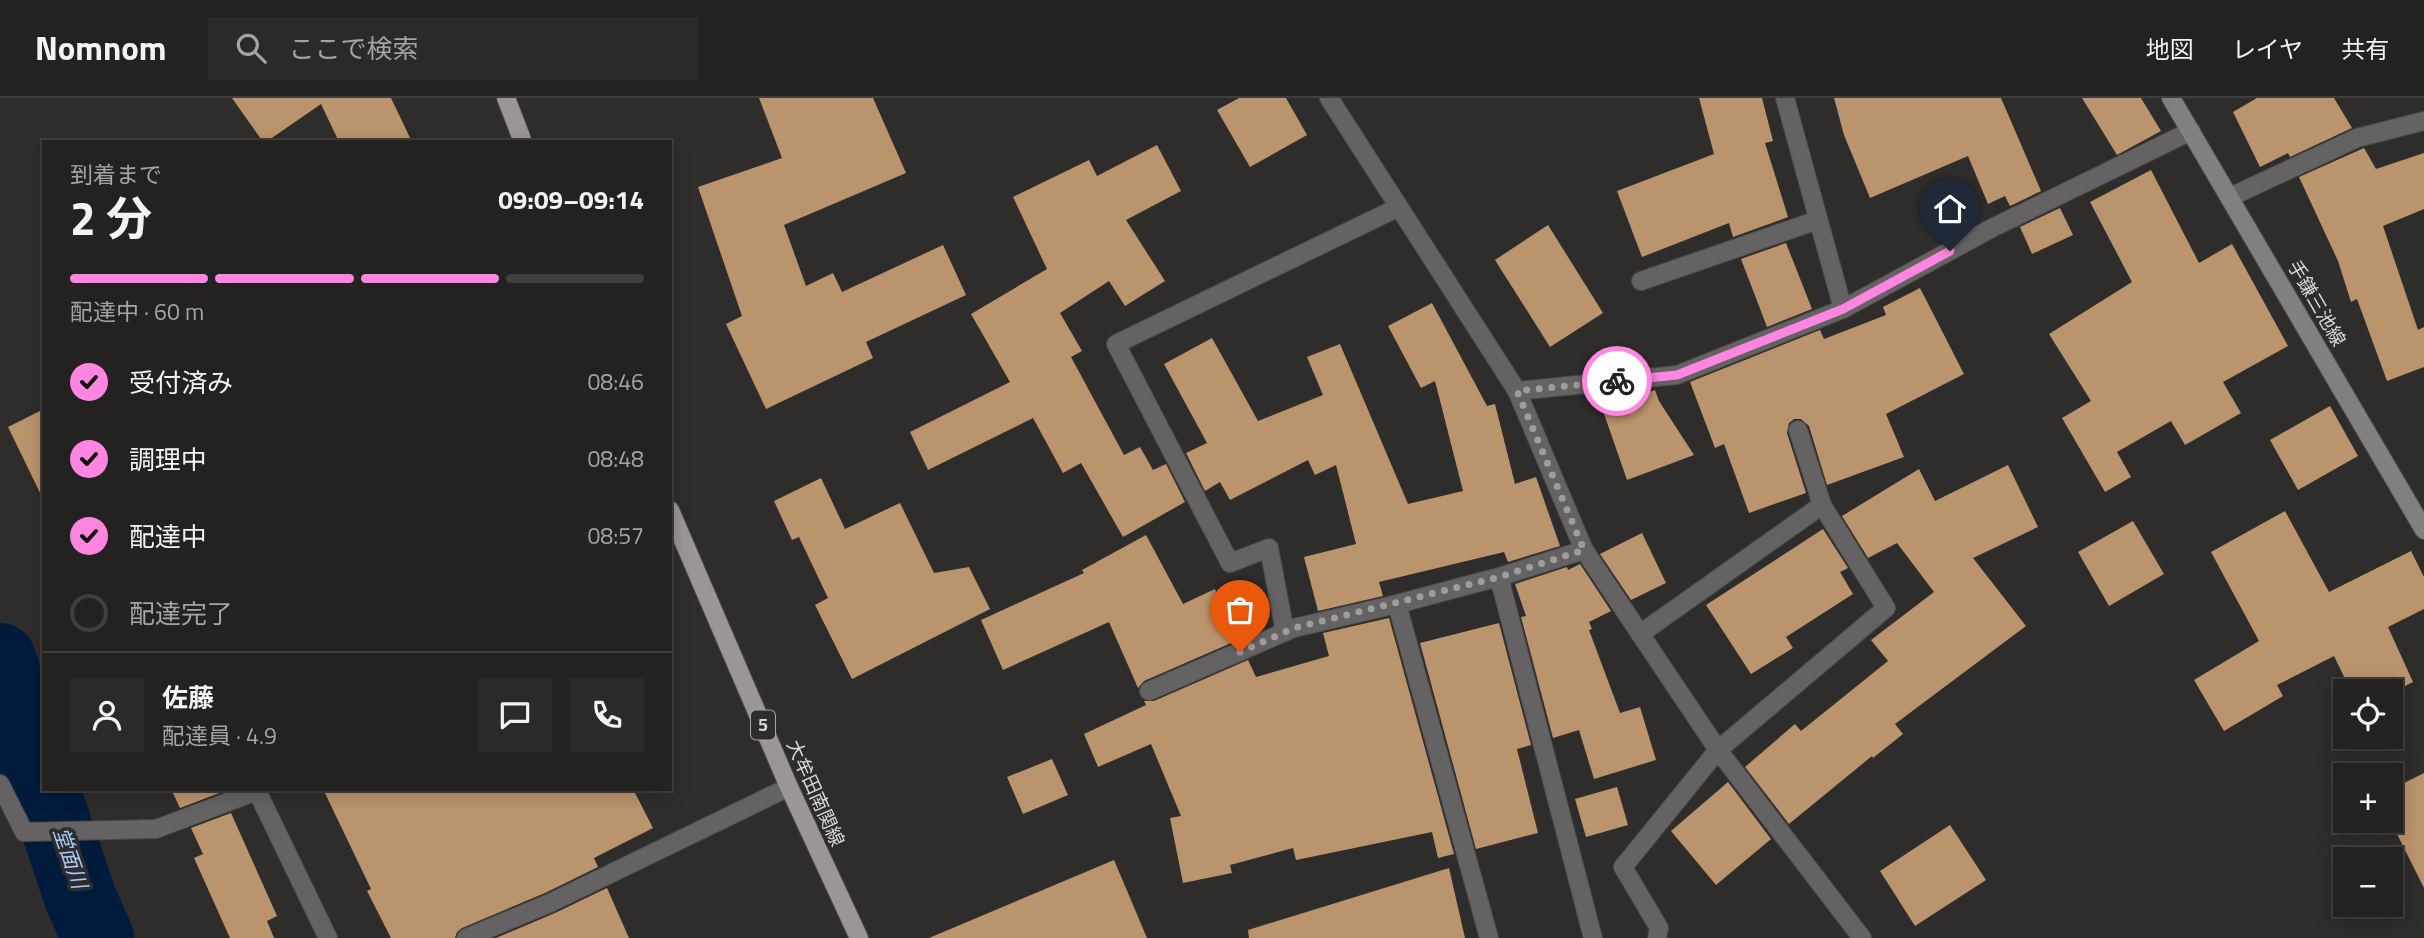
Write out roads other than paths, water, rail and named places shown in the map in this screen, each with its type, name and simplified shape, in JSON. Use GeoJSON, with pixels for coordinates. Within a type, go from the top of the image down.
{"type":"FeatureCollection","features":[{"type":"Feature","properties":{"kind":"main road"},"geometry":{"type":"LineString","coordinates":[[506,98],[522,140]]}},
{"type":"Feature","properties":{"kind":"main road","name":"手鎌三池線"},"geometry":{"type":"LineString","coordinates":[[2171,98],[2424,530]]}},
{"type":"Feature","properties":{"kind":"main road","name":"大牟田南関線"},"geometry":{"type":"LineString","coordinates":[[672,515],[789,787],[859,938]]}},
{"type":"Feature","properties":{"kind":"street"},"geometry":{"type":"LineString","coordinates":[[1329,98],[1517,391],[1584,550],[1718,750],[1862,938]]}},
{"type":"Feature","properties":{"kind":"street"},"geometry":{"type":"LineString","coordinates":[[1784,98],[1843,309]]}},
{"type":"Feature","properties":{"kind":"street"},"geometry":{"type":"LineString","coordinates":[[2230,197],[2357,138],[2424,121]]}},
{"type":"Feature","properties":{"kind":"street"},"geometry":{"type":"LineString","coordinates":[[1517,391],[1677,375],[1843,309],[1992,228],[2191,131]]}},
{"type":"Feature","properties":{"kind":"street"},"geometry":{"type":"LineString","coordinates":[[1285,632],[1269,548],[1230,563],[1116,344],[1399,207]]}},
{"type":"Feature","properties":{"kind":"street"},"geometry":{"type":"LineString","coordinates":[[1641,281],[1818,219]]}},
{"type":"Feature","properties":{"kind":"street"},"geometry":{"type":"LineString","coordinates":[[1657,938],[1659,928],[1623,867],[1718,750],[1886,608],[1822,505],[1798,430]]}},
{"type":"Feature","properties":{"kind":"street"},"geometry":{"type":"LineString","coordinates":[[1640,634],[1822,505]]}},
{"type":"Feature","properties":{"kind":"street"},"geometry":{"type":"LineString","coordinates":[[1149,691],[1285,632],[1499,577],[1584,550]]}},
{"type":"Feature","properties":{"kind":"street"},"geometry":{"type":"LineString","coordinates":[[1499,577],[1593,938]]}},
{"type":"Feature","properties":{"kind":"street"},"geometry":{"type":"LineString","coordinates":[[1397,604],[1489,938]]}},
{"type":"Feature","properties":{"kind":"street"},"geometry":{"type":"LineString","coordinates":[[0,784],[24,832],[156,829],[257,791],[328,938]]}},
{"type":"Feature","properties":{"kind":"street"},"geometry":{"type":"LineString","coordinates":[[466,938],[550,903],[789,787]]}},
{"type":"Feature","properties":{"kind":"waterway","name":"堂面川"},"geometry":{"type":"LineString","coordinates":[[0,659],[42,784]]}},
{"type":"Feature","properties":{"kind":"waterway","name":"堂面川"},"geometry":{"type":"LineString","coordinates":[[44,791],[80,897],[98,938]]}}]}
